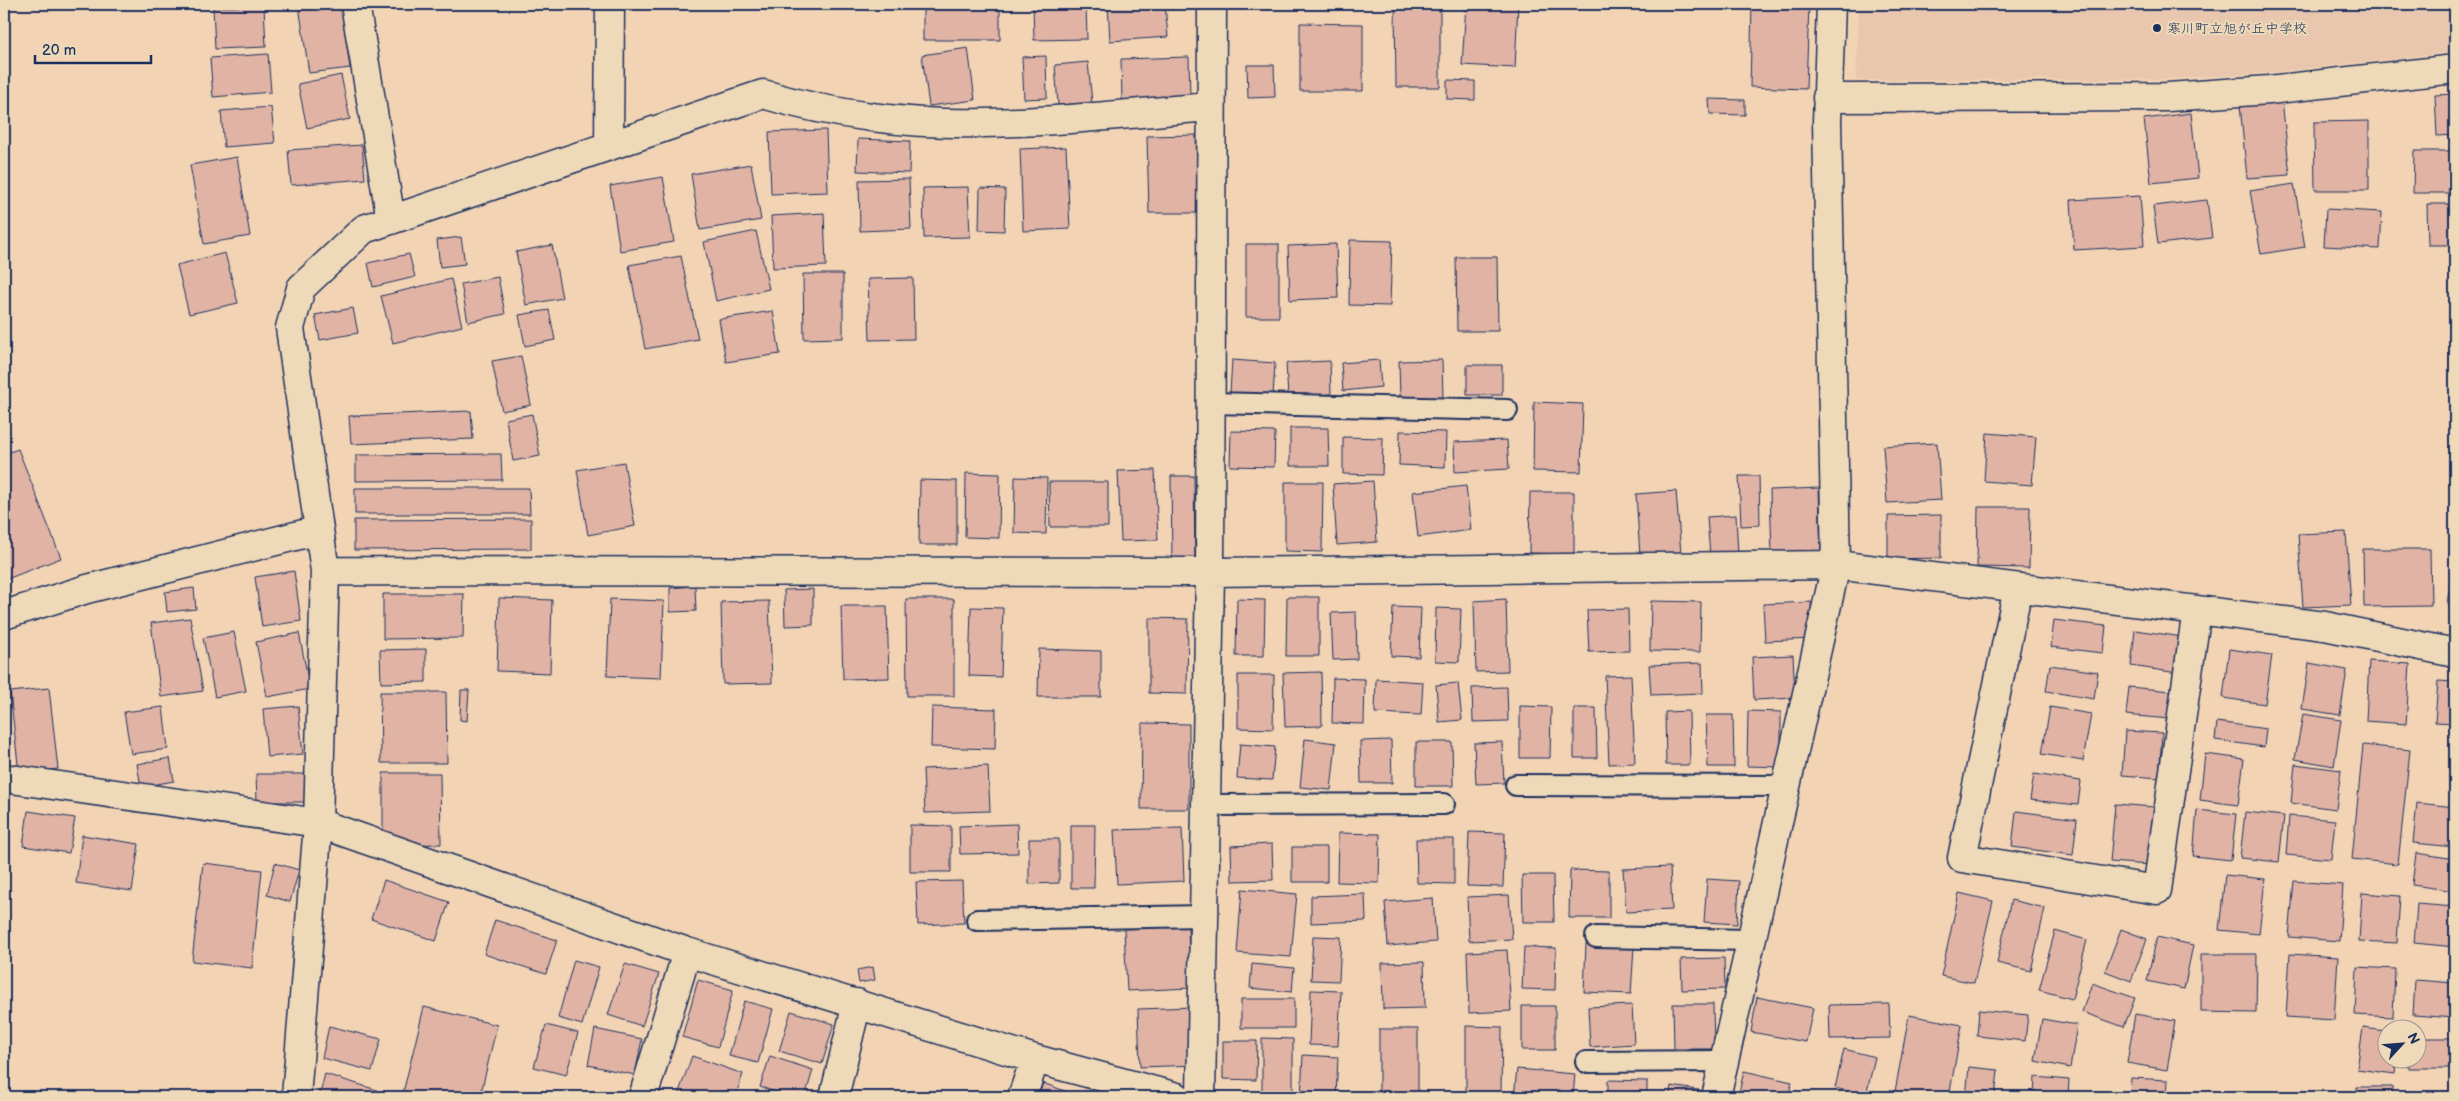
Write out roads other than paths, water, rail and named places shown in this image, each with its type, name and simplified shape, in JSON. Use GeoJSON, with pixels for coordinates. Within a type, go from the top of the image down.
{"type":"FeatureCollection","features":[{"type":"Feature","properties":{"kind":"street"},"geometry":{"type":"LineString","coordinates":[[355,4],[391,220]]}},
{"type":"Feature","properties":{"kind":"street"},"geometry":{"type":"LineString","coordinates":[[609,146],[610,4]]}},
{"type":"Feature","properties":{"kind":"street"},"geometry":{"type":"LineString","coordinates":[[1201,1097],[1210,572],[1210,107],[1212,4]]}},
{"type":"Feature","properties":{"kind":"street"},"geometry":{"type":"LineString","coordinates":[[1716,1097],[1836,565],[1827,98],[1831,4]]}},
{"type":"Feature","properties":{"kind":"street"},"geometry":{"type":"LineString","coordinates":[[1827,98],[2168,97],[2269,90],[2455,69]]}},
{"type":"Feature","properties":{"kind":"street"},"geometry":{"type":"LineString","coordinates":[[296,1097],[318,823],[325,571],[290,328],[301,288],[364,229],[763,94],[805,106],[918,122],[984,123],[1210,107]]}},
{"type":"Feature","properties":{"kind":"street"},"geometry":{"type":"LineString","coordinates":[[4,615],[87,589],[319,530]]}},
{"type":"Feature","properties":{"kind":"street"},"geometry":{"type":"LineString","coordinates":[[325,571],[1210,572],[1836,565],[2325,626],[2455,653]]}},
{"type":"Feature","properties":{"kind":"street"},"geometry":{"type":"LineString","coordinates":[[2018,588],[1962,858],[2157,890],[2196,610]]}},
{"type":"Feature","properties":{"kind":"street"},"geometry":{"type":"LineString","coordinates":[[4,778],[318,823],[687,952],[1035,1059],[1177,1097]]}},
{"type":"Feature","properties":{"kind":"street"},"geometry":{"type":"LineString","coordinates":[[643,1097],[687,952]]}},
{"type":"Feature","properties":{"kind":"street"},"geometry":{"type":"LineString","coordinates":[[834,1097],[857,1003]]}},
{"type":"Feature","properties":{"kind":"street"},"geometry":{"type":"LineString","coordinates":[[1022,1097],[1035,1059]]}},
{"type":"Feature","properties":{"kind":"lane"},"geometry":{"type":"LineString","coordinates":[[1210,402],[1508,410]]}},
{"type":"Feature","properties":{"kind":"lane"},"geometry":{"type":"LineString","coordinates":[[1516,785],[1786,786]]}},
{"type":"Feature","properties":{"kind":"lane"},"geometry":{"type":"LineString","coordinates":[[1206,804],[1444,804]]}},
{"type":"Feature","properties":{"kind":"lane"},"geometry":{"type":"LineString","coordinates":[[977,920],[1204,916]]}},
{"type":"Feature","properties":{"kind":"lane"},"geometry":{"type":"LineString","coordinates":[[1596,936],[1751,940]]}},
{"type":"Feature","properties":{"kind":"lane"},"geometry":{"type":"LineString","coordinates":[[1586,1062],[1724,1061]]}},
{"type":"Feature","properties":{"kind":"place","name":"寒川町立旭が丘中学校"},"geometry":{"type":"Point","coordinates":[2157,28]}}]}
